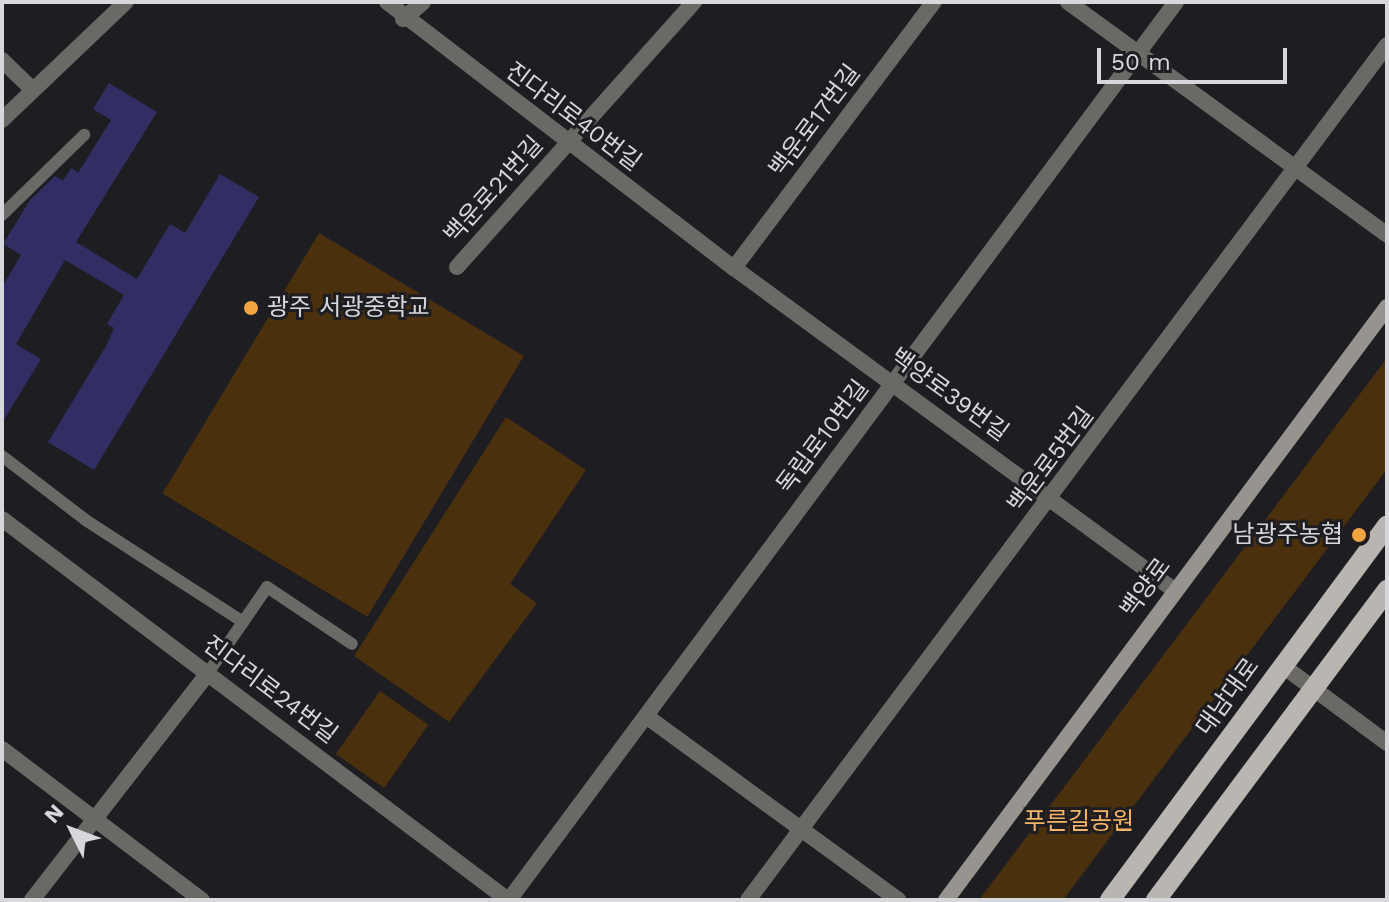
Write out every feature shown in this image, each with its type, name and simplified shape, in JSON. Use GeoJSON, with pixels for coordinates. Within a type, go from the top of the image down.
{"type":"FeatureCollection","features":[{"type":"Feature","properties":{"kind":"main road","name":"대남대로"},"geometry":{"type":"LineString","coordinates":[[1110,900],[1387,525]]}},
{"type":"Feature","properties":{"kind":"main road"},"geometry":{"type":"LineString","coordinates":[[1156,900],[1387,590]]}},
{"type":"Feature","properties":{"kind":"street"},"geometry":{"type":"LineString","coordinates":[[2,120],[126,2]]}},
{"type":"Feature","properties":{"kind":"street","name":"진다리로40번길"},"geometry":{"type":"LineString","coordinates":[[387,2],[403,19],[734,268]]}},
{"type":"Feature","properties":{"kind":"street"},"geometry":{"type":"LineString","coordinates":[[403,19],[423,2]]}},
{"type":"Feature","properties":{"kind":"street","name":"백운로21번길"},"geometry":{"type":"LineString","coordinates":[[457,267],[694,2]]}},
{"type":"Feature","properties":{"kind":"street","name":"백운로17번길"},"geometry":{"type":"LineString","coordinates":[[734,268],[934,2]]}},
{"type":"Feature","properties":{"kind":"street"},"geometry":{"type":"LineString","coordinates":[[1068,2],[1387,235]]}},
{"type":"Feature","properties":{"kind":"street","name":"독립로10번길"},"geometry":{"type":"LineString","coordinates":[[508,900],[1176,2]]}},
{"type":"Feature","properties":{"kind":"street","name":"백운로5번길"},"geometry":{"type":"LineString","coordinates":[[748,900],[1052,500],[1387,45]]}},
{"type":"Feature","properties":{"kind":"street"},"geometry":{"type":"LineString","coordinates":[[2,60],[33,90]]}},
{"type":"Feature","properties":{"kind":"street","name":"백양로39번길"},"geometry":{"type":"LineString","coordinates":[[734,268],[1174,590]]}},
{"type":"Feature","properties":{"kind":"street","name":"백양로"},"geometry":{"type":"LineString","coordinates":[[946,900],[1387,307]]}},
{"type":"Feature","properties":{"kind":"street","name":"진다리로24번길"},"geometry":{"type":"LineString","coordinates":[[2,519],[508,900]]}},
{"type":"Feature","properties":{"kind":"street"},"geometry":{"type":"LineString","coordinates":[[1283,666],[1387,743]]}},
{"type":"Feature","properties":{"kind":"street"},"geometry":{"type":"LineString","coordinates":[[32,900],[208,673]]}},
{"type":"Feature","properties":{"kind":"street"},"geometry":{"type":"LineString","coordinates":[[646,716],[898,900]]}},
{"type":"Feature","properties":{"kind":"street"},"geometry":{"type":"LineString","coordinates":[[2,749],[202,900]]}},
{"type":"Feature","properties":{"kind":"lane"},"geometry":{"type":"LineString","coordinates":[[2,215],[84,135]]}},
{"type":"Feature","properties":{"kind":"lane"},"geometry":{"type":"LineString","coordinates":[[2,456],[87,521],[243,622]]}},
{"type":"Feature","properties":{"kind":"lane"},"geometry":{"type":"LineString","coordinates":[[208,673],[267,587],[352,644]]}},
{"type":"Feature","properties":{"kind":"green space"},"geometry":{"type":"Polygon","coordinates":[[[319,233],[524,356],[367,617],[162,494],[319,233]]]}},
{"type":"Feature","properties":{"kind":"green space","name":"푸른길공원"},"geometry":{"type":"Polygon","coordinates":[[[1387,358],[1387,469],[1063,900],[979,900],[1387,358]]]}},
{"type":"Feature","properties":{"kind":"green space"},"geometry":{"type":"Polygon","coordinates":[[[506,417],[586,470],[510,584],[537,603],[449,722],[354,656],[506,417]]]}},
{"type":"Feature","properties":{"kind":"green space"},"geometry":{"type":"Polygon","coordinates":[[[380,691],[428,725],[384,788],[336,754],[380,691]]]}},
{"type":"Feature","properties":{"kind":"building"},"geometry":{"type":"Polygon","coordinates":[[[109,83],[157,112],[76,242],[137,279],[170,224],[185,233],[220,174],[259,197],[94,470],[48,442],[106,346],[114,328],[107,324],[124,295],[65,260],[16,344],[41,359],[2,423],[2,287],[21,255],[3,244],[30,200],[55,176],[63,181],[71,168],[78,173],[111,120],[93,109],[109,83]]]}},
{"type":"Feature","properties":{"kind":"place","name":"광주 서광중학교"},"geometry":{"type":"Point","coordinates":[251,308]}},
{"type":"Feature","properties":{"kind":"place","name":"남광주농협"},"geometry":{"type":"Point","coordinates":[1359,535]}}]}
